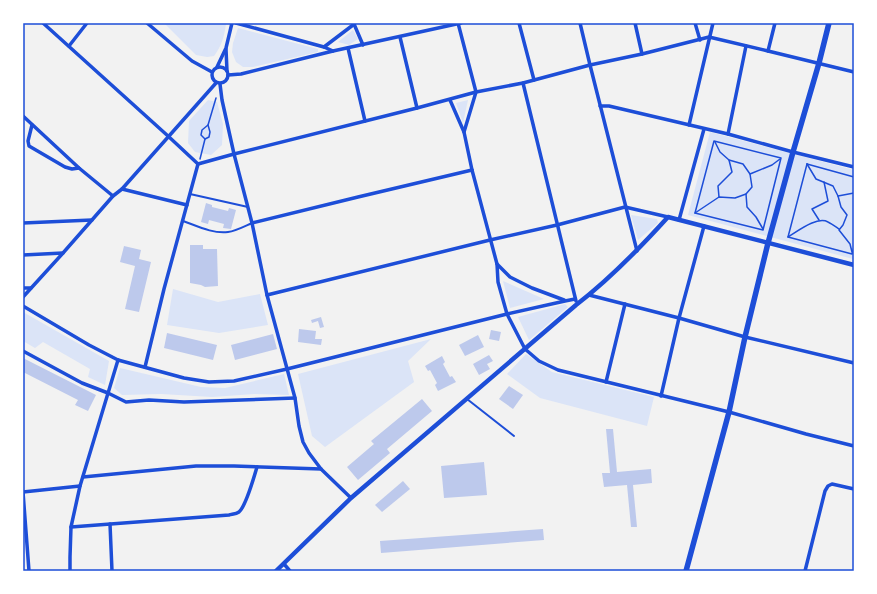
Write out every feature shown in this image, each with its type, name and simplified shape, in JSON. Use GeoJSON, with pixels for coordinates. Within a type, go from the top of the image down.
{"type":"FeatureCollection","features":[{"type":"Feature","properties":{"kind":"main road"},"geometry":{"type":"LineString","coordinates":[[686,571],[729,412],[745,337],[768,243],[830,23]]}},
{"type":"Feature","properties":{"kind":"street"},"geometry":{"type":"LineString","coordinates":[[43,23],[198,164]]}},
{"type":"Feature","properties":{"kind":"street"},"geometry":{"type":"LineString","coordinates":[[69,46],[87,23]]}},
{"type":"Feature","properties":{"kind":"street"},"geometry":{"type":"LineString","coordinates":[[146,23],[192,61],[212,72]]}},
{"type":"Feature","properties":{"kind":"street"},"geometry":{"type":"LineString","coordinates":[[232,23],[226,48],[217,67],[212,72],[212,78],[218,83],[234,154],[252,223],[267,295],[294,398],[303,442],[321,469],[351,498]]}},
{"type":"Feature","properties":{"kind":"street"},"geometry":{"type":"LineString","coordinates":[[236,23],[324,47],[333,51]]}},
{"type":"Feature","properties":{"kind":"street"},"geometry":{"type":"LineString","coordinates":[[217,67],[224,68],[228,73],[241,74],[333,51],[459,23],[476,92],[464,132]]}},
{"type":"Feature","properties":{"kind":"street"},"geometry":{"type":"LineString","coordinates":[[519,23],[534,80]]}},
{"type":"Feature","properties":{"kind":"street"},"geometry":{"type":"LineString","coordinates":[[580,23],[637,251]]}},
{"type":"Feature","properties":{"kind":"street"},"geometry":{"type":"LineString","coordinates":[[635,23],[642,54]]}},
{"type":"Feature","properties":{"kind":"street"},"geometry":{"type":"LineString","coordinates":[[695,23],[700,40]]}},
{"type":"Feature","properties":{"kind":"street"},"geometry":{"type":"LineString","coordinates":[[689,125],[713,23]]}},
{"type":"Feature","properties":{"kind":"street"},"geometry":{"type":"LineString","coordinates":[[768,51],[775,23]]}},
{"type":"Feature","properties":{"kind":"street"},"geometry":{"type":"LineString","coordinates":[[324,47],[354,24],[363,45]]}},
{"type":"Feature","properties":{"kind":"street"},"geometry":{"type":"LineString","coordinates":[[400,37],[417,108]]}},
{"type":"Feature","properties":{"kind":"street"},"geometry":{"type":"LineString","coordinates":[[198,164],[450,100],[476,92],[523,83],[590,65],[642,54],[709,37],[854,72]]}},
{"type":"Feature","properties":{"kind":"street"},"geometry":{"type":"LineString","coordinates":[[728,134],[746,46]]}},
{"type":"Feature","properties":{"kind":"street"},"geometry":{"type":"LineString","coordinates":[[23,298],[168,136],[218,83],[226,81],[228,73],[226,48]]}},
{"type":"Feature","properties":{"kind":"street"},"geometry":{"type":"LineString","coordinates":[[348,48],[365,121]]}},
{"type":"Feature","properties":{"kind":"street"},"geometry":{"type":"LineString","coordinates":[[523,83],[576,305]]}},
{"type":"Feature","properties":{"kind":"street"},"geometry":{"type":"LineString","coordinates":[[450,100],[464,132],[472,170],[497,264],[498,282],[507,314],[525,349],[539,361],[558,370],[729,412],[854,446]]}},
{"type":"Feature","properties":{"kind":"street"},"geometry":{"type":"LineString","coordinates":[[600,106],[609,106],[728,134],[854,167]]}},
{"type":"Feature","properties":{"kind":"street"},"geometry":{"type":"LineString","coordinates":[[23,116],[79,168],[113,196]]}},
{"type":"Feature","properties":{"kind":"street"},"geometry":{"type":"LineString","coordinates":[[32,125],[28,141],[29,146],[65,167],[72,169],[79,168]]}},
{"type":"Feature","properties":{"kind":"street"},"geometry":{"type":"LineString","coordinates":[[680,220],[704,129]]}},
{"type":"Feature","properties":{"kind":"street"},"geometry":{"type":"LineString","coordinates":[[145,367],[164,289],[198,164]]}},
{"type":"Feature","properties":{"kind":"street"},"geometry":{"type":"LineString","coordinates":[[252,223],[472,170]]}},
{"type":"Feature","properties":{"kind":"street"},"geometry":{"type":"LineString","coordinates":[[122,189],[187,204]]}},
{"type":"Feature","properties":{"kind":"street"},"geometry":{"type":"LineString","coordinates":[[267,295],[557,225],[625,207],[854,265]]}},
{"type":"Feature","properties":{"kind":"street"},"geometry":{"type":"LineString","coordinates":[[276,571],[351,498],[589,295],[637,251],[668,217]]}},
{"type":"Feature","properties":{"kind":"street"},"geometry":{"type":"LineString","coordinates":[[23,222],[92,220]]}},
{"type":"Feature","properties":{"kind":"street"},"geometry":{"type":"LineString","coordinates":[[661,396],[679,318],[704,226]]}},
{"type":"Feature","properties":{"kind":"street"},"geometry":{"type":"LineString","coordinates":[[23,255],[63,253]]}},
{"type":"Feature","properties":{"kind":"street"},"geometry":{"type":"LineString","coordinates":[[497,264],[510,277],[532,288],[565,301]]}},
{"type":"Feature","properties":{"kind":"street"},"geometry":{"type":"LineString","coordinates":[[23,288],[32,288]]}},
{"type":"Feature","properties":{"kind":"street"},"geometry":{"type":"LineString","coordinates":[[589,295],[745,337],[854,363]]}},
{"type":"Feature","properties":{"kind":"street"},"geometry":{"type":"LineString","coordinates":[[23,306],[89,345],[118,360],[184,378],[209,382],[234,381],[287,369],[507,314],[575,299]]}},
{"type":"Feature","properties":{"kind":"street"},"geometry":{"type":"LineString","coordinates":[[606,382],[625,304]]}},
{"type":"Feature","properties":{"kind":"street"},"geometry":{"type":"LineString","coordinates":[[23,351],[82,383],[126,402],[149,400],[184,402],[294,398]]}},
{"type":"Feature","properties":{"kind":"street"},"geometry":{"type":"LineString","coordinates":[[70,571],[71,527],[80,486],[118,360]]}},
{"type":"Feature","properties":{"kind":"street"},"geometry":{"type":"LineString","coordinates":[[83,477],[196,466],[321,469]]}},
{"type":"Feature","properties":{"kind":"street"},"geometry":{"type":"LineString","coordinates":[[71,527],[237,514],[247,497],[257,467]]}},
{"type":"Feature","properties":{"kind":"street"},"geometry":{"type":"LineString","coordinates":[[805,571],[825,491],[828,486],[832,484],[854,489]]}},
{"type":"Feature","properties":{"kind":"street"},"geometry":{"type":"LineString","coordinates":[[29,571],[25,541],[23,492],[80,486]]}},
{"type":"Feature","properties":{"kind":"street"},"geometry":{"type":"LineString","coordinates":[[110,524],[112,571]]}},
{"type":"Feature","properties":{"kind":"street"},"geometry":{"type":"LineString","coordinates":[[284,564],[290,571]]}},
{"type":"Feature","properties":{"kind":"lane"},"geometry":{"type":"LineString","coordinates":[[190,194],[248,208]]}},
{"type":"Feature","properties":{"kind":"lane"},"geometry":{"type":"LineString","coordinates":[[183,221],[220,232],[229,232],[252,223]]}},
{"type":"Feature","properties":{"kind":"lane"},"geometry":{"type":"LineString","coordinates":[[466,399],[514,436]]}},
{"type":"Feature","properties":{"kind":"path"},"geometry":{"type":"LineString","coordinates":[[198,164],[205,139],[209,137],[210,132],[208,125],[216,98]]}},
{"type":"Feature","properties":{"kind":"path"},"geometry":{"type":"LineString","coordinates":[[205,139],[201,134],[202,130],[208,125]]}},
{"type":"Feature","properties":{"kind":"path"},"geometry":{"type":"LineString","coordinates":[[714,141],[781,158]]}},
{"type":"Feature","properties":{"kind":"path"},"geometry":{"type":"LineString","coordinates":[[695,212],[719,197],[735,198],[746,194],[752,187],[750,174],[742,164],[729,160],[720,152],[714,141]]}},
{"type":"Feature","properties":{"kind":"path"},"geometry":{"type":"LineString","coordinates":[[695,212],[714,141]]}},
{"type":"Feature","properties":{"kind":"path"},"geometry":{"type":"LineString","coordinates":[[750,174],[772,165],[781,158]]}},
{"type":"Feature","properties":{"kind":"path"},"geometry":{"type":"LineString","coordinates":[[764,230],[781,158]]}},
{"type":"Feature","properties":{"kind":"path"},"geometry":{"type":"LineString","coordinates":[[719,197],[718,186],[732,172],[729,160]]}},
{"type":"Feature","properties":{"kind":"path"},"geometry":{"type":"LineString","coordinates":[[807,164],[854,176]]}},
{"type":"Feature","properties":{"kind":"path"},"geometry":{"type":"LineString","coordinates":[[807,164],[816,179],[833,186],[838,196],[841,207],[847,215],[839,230]]}},
{"type":"Feature","properties":{"kind":"path"},"geometry":{"type":"LineString","coordinates":[[788,237],[807,164]]}},
{"type":"Feature","properties":{"kind":"path"},"geometry":{"type":"LineString","coordinates":[[820,220],[812,209],[828,201],[824,182]]}},
{"type":"Feature","properties":{"kind":"path"},"geometry":{"type":"LineString","coordinates":[[838,196],[854,193]]}},
{"type":"Feature","properties":{"kind":"path"},"geometry":{"type":"LineString","coordinates":[[746,194],[747,207],[756,217],[764,230]]}},
{"type":"Feature","properties":{"kind":"path"},"geometry":{"type":"LineString","coordinates":[[695,212],[764,230]]}},
{"type":"Feature","properties":{"kind":"path"},"geometry":{"type":"LineString","coordinates":[[788,237],[806,226],[820,220],[828,221],[839,230],[850,244],[852,254]]}},
{"type":"Feature","properties":{"kind":"path"},"geometry":{"type":"LineString","coordinates":[[788,237],[852,254]]}},
{"type":"Feature","properties":{"kind":"path"},"geometry":{"type":"LineString","coordinates":[[852,254],[854,247]]}},
{"type":"Feature","properties":{"kind":"shaded area"},"geometry":{"type":"Polygon","coordinates":[[[164,23],[226,24],[219,48],[214,56],[207,57],[196,55],[164,23]]]}},
{"type":"Feature","properties":{"kind":"shaded area"},"geometry":{"type":"Polygon","coordinates":[[[238,28],[318,49],[318,52],[253,67],[243,67],[236,62],[232,52],[233,43],[238,28]]]}},
{"type":"Feature","properties":{"kind":"shaded area"},"geometry":{"type":"Polygon","coordinates":[[[353,30],[358,39],[349,45],[338,42],[353,30]]]}},
{"type":"Feature","properties":{"kind":"shaded area"},"geometry":{"type":"Polygon","coordinates":[[[208,100],[217,102],[223,124],[222,145],[211,155],[195,152],[188,143],[189,121],[208,100]]]}},
{"type":"Feature","properties":{"kind":"shaded area"},"geometry":{"type":"Polygon","coordinates":[[[468,100],[463,123],[456,103],[468,100]]]}},
{"type":"Feature","properties":{"kind":"shaded area"},"geometry":{"type":"Polygon","coordinates":[[[710,132],[854,170],[853,259],[688,215],[710,132]]]}},
{"type":"Feature","properties":{"kind":"shaded area"},"geometry":{"type":"Polygon","coordinates":[[[631,215],[657,219],[658,223],[638,240],[631,215]]]}},
{"type":"Feature","properties":{"kind":"shaded area"},"geometry":{"type":"Polygon","coordinates":[[[503,281],[544,299],[510,308],[503,281]]]}},
{"type":"Feature","properties":{"kind":"shaded area"},"geometry":{"type":"Polygon","coordinates":[[[173,289],[218,302],[260,294],[268,325],[219,333],[167,325],[173,289]]]}},
{"type":"Feature","properties":{"kind":"shaded area"},"geometry":{"type":"Polygon","coordinates":[[[565,304],[568,307],[529,340],[518,317],[565,304]]]}},
{"type":"Feature","properties":{"kind":"shaded area"},"geometry":{"type":"Polygon","coordinates":[[[23,312],[109,361],[105,385],[88,377],[90,369],[43,342],[35,348],[23,341],[23,312]]]}},
{"type":"Feature","properties":{"kind":"shaded area"},"geometry":{"type":"Polygon","coordinates":[[[431,339],[408,361],[414,382],[325,447],[312,436],[298,374],[431,339]]]}},
{"type":"Feature","properties":{"kind":"shaded area"},"geometry":{"type":"Polygon","coordinates":[[[526,354],[552,372],[654,397],[647,426],[540,398],[507,374],[526,354]]]}},
{"type":"Feature","properties":{"kind":"shaded area"},"geometry":{"type":"Polygon","coordinates":[[[120,368],[201,387],[225,388],[284,374],[289,395],[255,394],[212,397],[161,394],[122,395],[114,388],[120,368]]]}},
{"type":"Feature","properties":{"kind":"building"},"geometry":{"type":"Polygon","coordinates":[[[206,203],[212,205],[212,207],[228,211],[229,208],[236,210],[231,229],[223,228],[224,224],[209,220],[208,224],[201,222],[206,203]]]}},
{"type":"Feature","properties":{"kind":"building"},"geometry":{"type":"Polygon","coordinates":[[[190,245],[203,245],[203,249],[217,249],[218,286],[205,287],[190,283],[190,245]]]}},
{"type":"Feature","properties":{"kind":"building"},"geometry":{"type":"Polygon","coordinates":[[[124,246],[141,250],[139,259],[151,262],[139,312],[125,309],[135,266],[120,262],[124,246]]]}},
{"type":"Feature","properties":{"kind":"building"},"geometry":{"type":"Polygon","coordinates":[[[321,317],[324,327],[320,328],[318,321],[312,323],[311,320],[321,317]]]}},
{"type":"Feature","properties":{"kind":"building"},"geometry":{"type":"Polygon","coordinates":[[[299,329],[316,331],[315,339],[322,339],[321,345],[298,342],[299,329]]]}},
{"type":"Feature","properties":{"kind":"building"},"geometry":{"type":"Polygon","coordinates":[[[491,330],[501,332],[499,341],[489,339],[491,330]]]}},
{"type":"Feature","properties":{"kind":"building"},"geometry":{"type":"Polygon","coordinates":[[[167,333],[217,345],[213,360],[164,348],[167,333]]]}},
{"type":"Feature","properties":{"kind":"building"},"geometry":{"type":"Polygon","coordinates":[[[273,334],[277,349],[235,360],[231,345],[273,334]]]}},
{"type":"Feature","properties":{"kind":"building"},"geometry":{"type":"Polygon","coordinates":[[[478,335],[484,347],[465,356],[459,345],[478,335]]]}},
{"type":"Feature","properties":{"kind":"building"},"geometry":{"type":"Polygon","coordinates":[[[489,355],[493,361],[487,364],[490,369],[479,375],[473,364],[489,355]]]}},
{"type":"Feature","properties":{"kind":"building"},"geometry":{"type":"Polygon","coordinates":[[[442,356],[445,362],[443,364],[450,377],[452,376],[456,382],[438,391],[435,385],[437,383],[430,370],[428,371],[425,366],[442,356]]]}},
{"type":"Feature","properties":{"kind":"building"},"geometry":{"type":"Polygon","coordinates":[[[23,358],[96,395],[88,411],[75,405],[78,400],[23,372],[23,358]]]}},
{"type":"Feature","properties":{"kind":"building"},"geometry":{"type":"Polygon","coordinates":[[[509,386],[523,395],[513,409],[499,399],[509,386]]]}},
{"type":"Feature","properties":{"kind":"building"},"geometry":{"type":"Polygon","coordinates":[[[422,399],[432,411],[387,449],[390,453],[358,480],[347,467],[374,444],[371,441],[422,399]]]}},
{"type":"Feature","properties":{"kind":"building"},"geometry":{"type":"Polygon","coordinates":[[[606,429],[613,429],[617,472],[651,469],[652,483],[633,485],[637,527],[631,527],[627,485],[604,487],[602,473],[610,473],[606,429]]]}},
{"type":"Feature","properties":{"kind":"building"},"geometry":{"type":"Polygon","coordinates":[[[484,462],[487,495],[444,498],[441,466],[484,462]]]}},
{"type":"Feature","properties":{"kind":"building"},"geometry":{"type":"Polygon","coordinates":[[[403,481],[410,489],[382,512],[375,505],[403,481]]]}},
{"type":"Feature","properties":{"kind":"building"},"geometry":{"type":"Polygon","coordinates":[[[543,529],[544,540],[381,553],[380,541],[543,529]]]}}]}
